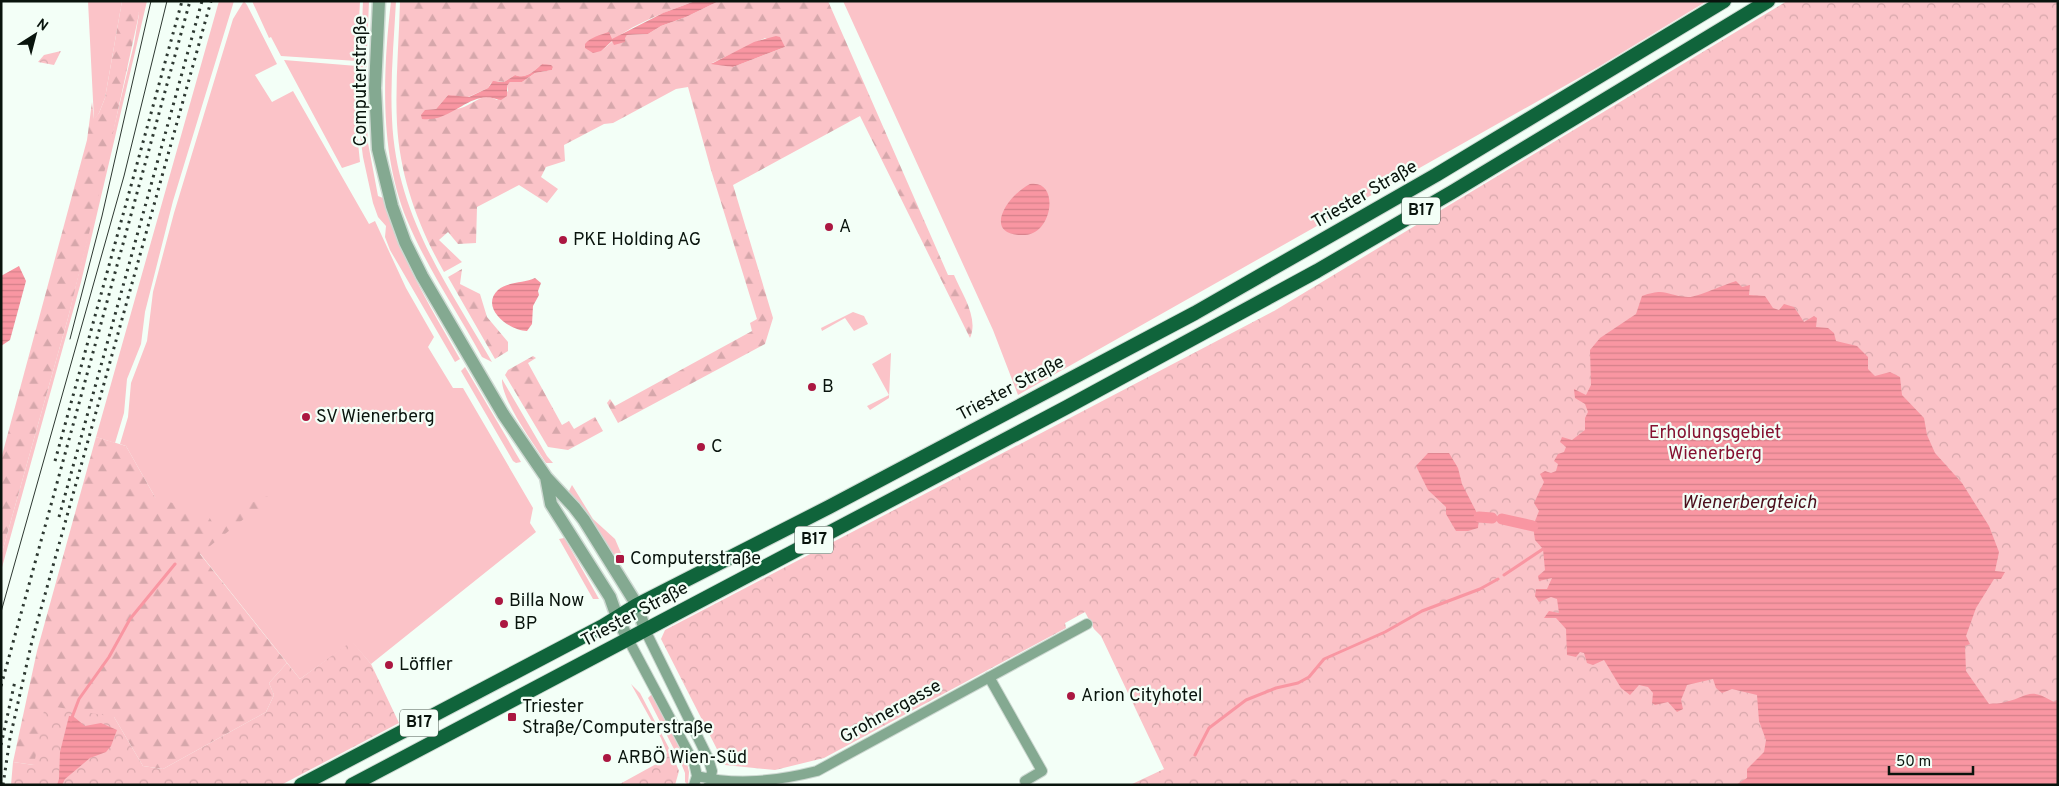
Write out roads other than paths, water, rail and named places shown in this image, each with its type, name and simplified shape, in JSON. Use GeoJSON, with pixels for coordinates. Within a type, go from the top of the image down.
{"type":"FeatureCollection","features":[{"type":"Feature","properties":{"kind":"main road","name":"Triester Straße"},"geometry":{"type":"LineString","coordinates":[[301,785],[637,605],[1194,313],[1436,175],[1724,1]]}},
{"type":"Feature","properties":{"kind":"main road","name":"Triester Straße"},"geometry":{"type":"LineString","coordinates":[[352,785],[1067,408],[1317,271],[1454,191],[1768,1]]}},
{"type":"Feature","properties":{"kind":"street","name":"Computerstraße"},"geometry":{"type":"LineString","coordinates":[[379,1],[375,88],[378,149],[392,206],[406,242],[422,276],[503,414],[546,477],[574,507],[637,605],[645,630]]}},
{"type":"Feature","properties":{"kind":"street","name":"Computerstraße"},"geometry":{"type":"LineString","coordinates":[[546,477],[551,504],[610,597],[628,639]]}},
{"type":"Feature","properties":{"kind":"street","name":"Grohnergasse"},"geometry":{"type":"LineString","coordinates":[[695,780],[710,782],[768,780],[817,771],[1087,624]]}},
{"type":"Feature","properties":{"kind":"street"},"geometry":{"type":"LineString","coordinates":[[645,630],[708,758],[712,771],[710,782]]}},
{"type":"Feature","properties":{"kind":"street"},"geometry":{"type":"LineString","coordinates":[[628,639],[694,764],[695,780]]}},
{"type":"Feature","properties":{"kind":"street"},"geometry":{"type":"LineString","coordinates":[[989,677],[1042,772],[1025,780]]}},
{"type":"Feature","properties":{"kind":"water"},"geometry":{"type":"Polygon","coordinates":[[[695,1],[719,1],[686,17],[661,26],[648,34],[627,35],[625,42],[614,45],[612,41],[601,51],[593,53],[585,48],[585,44],[596,36],[609,32],[612,39],[663,13],[695,1]]]}},
{"type":"Feature","properties":{"kind":"water"},"geometry":{"type":"Polygon","coordinates":[[[776,36],[780,37],[785,47],[733,67],[711,64],[754,42],[776,36]]]}},
{"type":"Feature","properties":{"kind":"water"},"geometry":{"type":"Polygon","coordinates":[[[542,64],[551,65],[553,67],[552,70],[535,73],[522,82],[510,82],[507,86],[507,96],[501,100],[489,97],[481,98],[467,103],[439,118],[422,119],[421,115],[425,110],[436,109],[448,95],[469,97],[488,88],[493,81],[504,82],[515,75],[527,75],[542,64]]]}},
{"type":"Feature","properties":{"kind":"water"},"geometry":{"type":"Polygon","coordinates":[[[1030,184],[1040,185],[1046,190],[1049,198],[1047,217],[1042,226],[1034,232],[1025,235],[1012,234],[1004,230],[1001,223],[1002,215],[1013,197],[1030,184]]]}},
{"type":"Feature","properties":{"kind":"water"},"geometry":{"type":"Polygon","coordinates":[[[19,266],[26,281],[10,340],[1,346],[1,276],[19,266]]]}},
{"type":"Feature","properties":{"kind":"water"},"geometry":{"type":"Polygon","coordinates":[[[535,278],[541,283],[538,291],[539,295],[533,306],[532,324],[527,331],[520,330],[505,323],[494,311],[493,297],[502,287],[535,278]]]}},
{"type":"Feature","properties":{"kind":"water","name":"Wienerbergteich"},"geometry":{"type":"Polygon","coordinates":[[[1736,281],[1742,287],[1750,285],[1749,295],[1765,296],[1773,308],[1779,310],[1784,304],[1794,307],[1804,322],[1814,316],[1817,318],[1816,327],[1828,328],[1834,333],[1836,341],[1857,346],[1868,357],[1868,369],[1875,376],[1890,372],[1900,377],[1902,395],[1924,418],[1927,435],[1935,453],[1962,483],[1989,526],[1999,552],[1995,571],[2005,572],[2001,579],[1994,579],[1976,608],[1966,636],[1970,644],[1965,646],[1966,671],[1989,704],[2003,703],[2028,694],[2045,697],[2054,702],[2058,699],[2058,785],[1736,785],[1747,778],[1747,769],[1764,752],[1766,740],[1759,721],[1757,695],[1732,689],[1722,693],[1716,688],[1713,679],[1687,685],[1681,700],[1683,709],[1677,712],[1668,702],[1655,705],[1652,703],[1653,693],[1648,687],[1639,685],[1630,695],[1621,688],[1604,660],[1593,665],[1587,663],[1584,653],[1580,652],[1576,657],[1567,655],[1566,629],[1556,618],[1544,618],[1549,611],[1559,613],[1557,599],[1551,597],[1539,602],[1535,596],[1536,589],[1547,589],[1552,578],[1539,581],[1538,576],[1545,570],[1543,549],[1535,540],[1533,526],[1539,511],[1534,503],[1544,482],[1540,474],[1545,471],[1551,473],[1556,471],[1558,464],[1554,461],[1558,454],[1564,452],[1566,447],[1560,442],[1562,437],[1572,440],[1585,430],[1585,418],[1588,412],[1585,404],[1575,398],[1574,389],[1586,395],[1591,385],[1590,350],[1600,338],[1636,314],[1642,296],[1662,292],[1692,297],[1736,281]]]}},
{"type":"Feature","properties":{"kind":"water"},"geometry":{"type":"Polygon","coordinates":[[[1428,453],[1449,453],[1458,468],[1462,484],[1479,517],[1478,528],[1468,531],[1456,531],[1446,514],[1446,507],[1428,490],[1416,466],[1428,453]]]}},
{"type":"Feature","properties":{"kind":"water"},"geometry":{"type":"Polygon","coordinates":[[[69,716],[74,717],[85,726],[101,723],[117,730],[111,746],[106,752],[90,758],[65,779],[62,785],[57,785],[60,752],[69,716]]]}},
{"type":"Feature","properties":{"kind":"waterway"},"geometry":{"type":"LineString","coordinates":[[1479,517],[1492,518]]}},
{"type":"Feature","properties":{"kind":"waterway"},"geometry":{"type":"LineString","coordinates":[[1502,519],[1533,526]]}},
{"type":"Feature","properties":{"kind":"waterway"},"geometry":{"type":"LineString","coordinates":[[1504,575],[1543,549]]}},
{"type":"Feature","properties":{"kind":"waterway"},"geometry":{"type":"LineString","coordinates":[[71,720],[79,699],[109,657],[130,619],[175,564]]}},
{"type":"Feature","properties":{"kind":"waterway"},"geometry":{"type":"LineString","coordinates":[[1195,755],[1209,728],[1246,700],[1276,688],[1298,683],[1309,677],[1324,659],[1385,632],[1422,611],[1480,589],[1498,579]]}},
{"type":"Feature","properties":{"kind":"tram line"},"geometry":{"type":"LineString","coordinates":[[70,339],[102,216],[151,1]]}},
{"type":"Feature","properties":{"kind":"tram line"},"geometry":{"type":"LineString","coordinates":[[1,612],[124,176],[167,1]]}},
{"type":"Feature","properties":{"kind":"railway"},"geometry":{"type":"LineString","coordinates":[[55,461],[182,1]]}},
{"type":"Feature","properties":{"kind":"railway"},"geometry":{"type":"LineString","coordinates":[[1,686],[190,1]]}},
{"type":"Feature","properties":{"kind":"railway"},"geometry":{"type":"LineString","coordinates":[[59,517],[202,1]]}},
{"type":"Feature","properties":{"kind":"railway"},"geometry":{"type":"LineString","coordinates":[[3,785],[10,738],[32,641],[211,1]]}},
{"type":"Feature","properties":{"kind":"railway"},"geometry":{"type":"LineString","coordinates":[[1,745],[15,681]]}},
{"type":"Feature","properties":{"kind":"place","name":"A"},"geometry":{"type":"Point","coordinates":[829,227]}},
{"type":"Feature","properties":{"kind":"place","name":"PKE Holding AG"},"geometry":{"type":"Point","coordinates":[563,240]}},
{"type":"Feature","properties":{"kind":"place","name":"B"},"geometry":{"type":"Point","coordinates":[812,387]}},
{"type":"Feature","properties":{"kind":"place","name":"SV Wienerberg"},"geometry":{"type":"Point","coordinates":[306,417]}},
{"type":"Feature","properties":{"kind":"place","name":"C"},"geometry":{"type":"Point","coordinates":[701,447]}},
{"type":"Feature","properties":{"kind":"place","name":"Computerstraße"},"geometry":{"type":"Point","coordinates":[620,559]}},
{"type":"Feature","properties":{"kind":"place","name":"Billa Now"},"geometry":{"type":"Point","coordinates":[499,601]}},
{"type":"Feature","properties":{"kind":"place","name":"BP"},"geometry":{"type":"Point","coordinates":[504,624]}},
{"type":"Feature","properties":{"kind":"place","name":"Löffler"},"geometry":{"type":"Point","coordinates":[389,665]}},
{"type":"Feature","properties":{"kind":"place","name":"Arion Cityhotel"},"geometry":{"type":"Point","coordinates":[1071,696]}},
{"type":"Feature","properties":{"kind":"place","name":"Triester Straße/Computerstraße"},"geometry":{"type":"Point","coordinates":[512,717]}},
{"type":"Feature","properties":{"kind":"place","name":"ARBÖ Wien-Süd"},"geometry":{"type":"Point","coordinates":[607,758]}},
{"type":"Feature","properties":{"kind":"park label","name":"Erholungsgebiet Wienerberg"},"geometry":{"type":"Point","coordinates":[1715,443]}}]}
